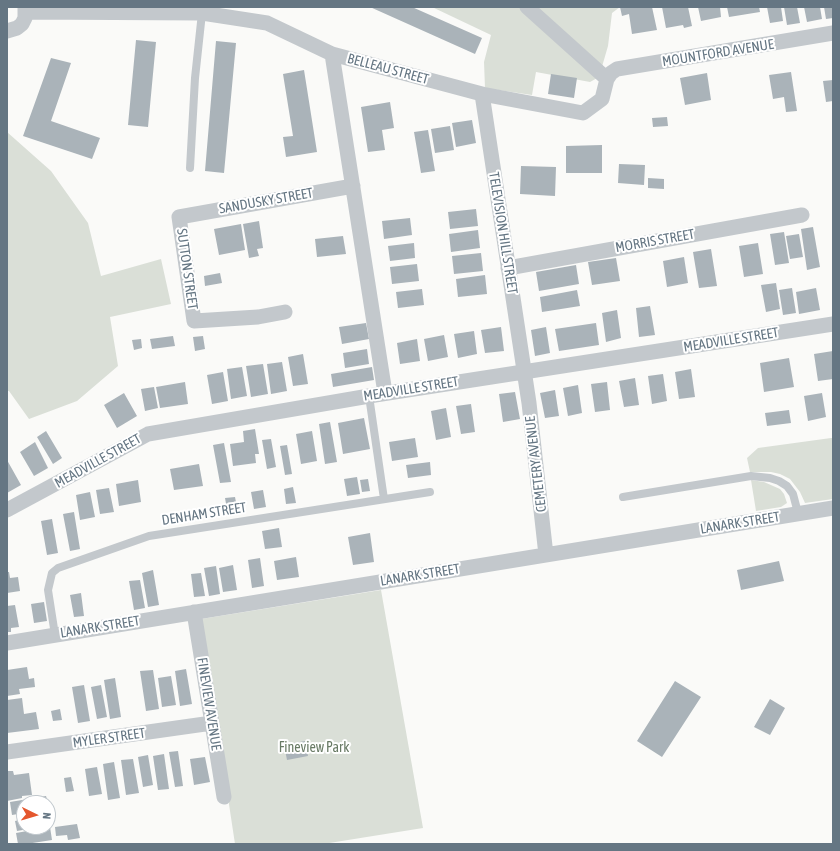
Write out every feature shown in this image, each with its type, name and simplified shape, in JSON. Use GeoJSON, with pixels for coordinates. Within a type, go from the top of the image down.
{"type":"FeatureCollection","features":[{"type":"Feature","properties":{"kind":"street"},"geometry":{"type":"LineString","coordinates":[[527,7],[607,79]]}},
{"type":"Feature","properties":{"kind":"street"},"geometry":{"type":"LineString","coordinates":[[7,31],[17,28],[22,24],[25,18],[26,9],[202,13],[267,23],[332,54]]}},
{"type":"Feature","properties":{"kind":"street","name":"MOUNTFORD AVENUE"},"geometry":{"type":"LineString","coordinates":[[607,79],[611,72],[617,69],[833,34]]}},
{"type":"Feature","properties":{"kind":"street","name":"BELLEAU STREET"},"geometry":{"type":"LineString","coordinates":[[385,393],[332,54],[482,94],[583,113],[602,99],[607,79]]}},
{"type":"Feature","properties":{"kind":"street","name":"TELEVISION HILL STREET"},"geometry":{"type":"LineString","coordinates":[[482,94],[524,372]]}},
{"type":"Feature","properties":{"kind":"street","name":"SANDUSKY STREET"},"geometry":{"type":"LineString","coordinates":[[179,217],[353,186]]}},
{"type":"Feature","properties":{"kind":"street","name":"MORRIS STREET"},"geometry":{"type":"LineString","coordinates":[[508,268],[802,215]]}},
{"type":"Feature","properties":{"kind":"street","name":"SUTTON STREET"},"geometry":{"type":"LineString","coordinates":[[179,217],[194,321],[258,316],[284,312]]}},
{"type":"Feature","properties":{"kind":"street","name":"MEADVILLE STREET"},"geometry":{"type":"LineString","coordinates":[[7,510],[148,434],[385,393],[833,324]]}},
{"type":"Feature","properties":{"kind":"street","name":"CEMETERY AVENUE"},"geometry":{"type":"LineString","coordinates":[[524,372],[531,420],[546,555]]}},
{"type":"Feature","properties":{"kind":"street","name":"LANARK STREET"},"geometry":{"type":"LineString","coordinates":[[7,643],[833,508]]}},
{"type":"Feature","properties":{"kind":"street","name":"FINEVIEW AVENUE"},"geometry":{"type":"LineString","coordinates":[[194,612],[224,797]]}},
{"type":"Feature","properties":{"kind":"street","name":"MYLER STREET"},"geometry":{"type":"LineString","coordinates":[[7,752],[212,723]]}},
{"type":"Feature","properties":{"kind":"lane"},"geometry":{"type":"LineString","coordinates":[[190,168],[195,78],[202,13]]}},
{"type":"Feature","properties":{"kind":"lane"},"geometry":{"type":"LineString","coordinates":[[369,396],[384,499]]}},
{"type":"Feature","properties":{"kind":"lane"},"geometry":{"type":"LineString","coordinates":[[623,497],[750,476],[770,478],[787,486],[793,494],[798,514]]}},
{"type":"Feature","properties":{"kind":"lane","name":"DENHAM STREET"},"geometry":{"type":"LineString","coordinates":[[55,635],[48,590],[52,573],[58,568],[149,536],[430,492]]}},
{"type":"Feature","properties":{"kind":"green space"},"geometry":{"type":"Polygon","coordinates":[[[432,7],[620,7],[612,13],[608,46],[599,77],[590,82],[536,72],[532,95],[485,88],[484,62],[491,35],[432,7]]]}},
{"type":"Feature","properties":{"kind":"green space"},"geometry":{"type":"Polygon","coordinates":[[[7,132],[51,171],[88,223],[101,276],[161,259],[171,304],[110,317],[118,366],[77,401],[29,419],[9,391],[7,391],[7,132]]]}},
{"type":"Feature","properties":{"kind":"green space"},"geometry":{"type":"Polygon","coordinates":[[[833,438],[833,499],[805,503],[800,492],[790,479],[780,474],[771,472],[750,472],[747,458],[758,448],[833,438]]]}},
{"type":"Feature","properties":{"kind":"green space"},"geometry":{"type":"Polygon","coordinates":[[[751,480],[764,482],[780,489],[784,494],[787,503],[781,507],[756,511],[751,480]]]}},
{"type":"Feature","properties":{"kind":"green space","name":"Fineview Park"},"geometry":{"type":"Polygon","coordinates":[[[381,590],[423,828],[323,844],[235,844],[201,619],[381,590]]]}},
{"type":"Feature","properties":{"kind":"building"},"geometry":{"type":"Polygon","coordinates":[[[370,7],[412,7],[482,38],[475,54],[370,7]]]}},
{"type":"Feature","properties":{"kind":"building"},"geometry":{"type":"Polygon","coordinates":[[[620,7],[652,7],[657,30],[632,34],[629,14],[622,16],[620,7]]]}},
{"type":"Feature","properties":{"kind":"building"},"geometry":{"type":"Polygon","coordinates":[[[662,7],[688,7],[692,26],[684,28],[683,25],[666,28],[662,7]]]}},
{"type":"Feature","properties":{"kind":"building"},"geometry":{"type":"Polygon","coordinates":[[[698,7],[720,7],[721,17],[701,21],[698,7]]]}},
{"type":"Feature","properties":{"kind":"building"},"geometry":{"type":"Polygon","coordinates":[[[727,7],[759,7],[760,12],[729,17],[727,7]]]}},
{"type":"Feature","properties":{"kind":"building"},"geometry":{"type":"Polygon","coordinates":[[[767,7],[781,7],[783,21],[770,23],[767,7]]]}},
{"type":"Feature","properties":{"kind":"building"},"geometry":{"type":"Polygon","coordinates":[[[784,7],[797,7],[800,23],[787,25],[784,7]]]}},
{"type":"Feature","properties":{"kind":"building"},"geometry":{"type":"Polygon","coordinates":[[[804,7],[820,7],[822,19],[807,22],[804,7]]]}},
{"type":"Feature","properties":{"kind":"building"},"geometry":{"type":"Polygon","coordinates":[[[824,7],[833,7],[833,18],[826,19],[824,7]]]}},
{"type":"Feature","properties":{"kind":"building"},"geometry":{"type":"Polygon","coordinates":[[[136,40],[156,42],[148,127],[128,125],[136,40]]]}},
{"type":"Feature","properties":{"kind":"building"},"geometry":{"type":"Polygon","coordinates":[[[216,41],[236,43],[224,173],[205,171],[216,41]]]}},
{"type":"Feature","properties":{"kind":"building"},"geometry":{"type":"Polygon","coordinates":[[[51,58],[71,63],[51,121],[100,138],[92,159],[23,136],[51,58]]]}},
{"type":"Feature","properties":{"kind":"building"},"geometry":{"type":"Polygon","coordinates":[[[304,70],[317,152],[286,157],[283,137],[293,136],[283,74],[304,70]]]}},
{"type":"Feature","properties":{"kind":"building"},"geometry":{"type":"Polygon","coordinates":[[[791,72],[797,111],[786,112],[784,97],[773,99],[769,75],[791,72]]]}},
{"type":"Feature","properties":{"kind":"building"},"geometry":{"type":"Polygon","coordinates":[[[707,73],[711,100],[685,105],[680,78],[707,73]]]}},
{"type":"Feature","properties":{"kind":"building"},"geometry":{"type":"Polygon","coordinates":[[[551,74],[577,78],[574,98],[548,94],[551,74]]]}},
{"type":"Feature","properties":{"kind":"building"},"geometry":{"type":"Polygon","coordinates":[[[833,80],[833,101],[826,102],[823,81],[833,80]]]}},
{"type":"Feature","properties":{"kind":"building"},"geometry":{"type":"Polygon","coordinates":[[[390,102],[394,128],[382,130],[385,150],[368,152],[361,107],[390,102]]]}},
{"type":"Feature","properties":{"kind":"building"},"geometry":{"type":"Polygon","coordinates":[[[667,117],[668,126],[653,127],[652,118],[667,117]]]}},
{"type":"Feature","properties":{"kind":"building"},"geometry":{"type":"Polygon","coordinates":[[[472,120],[476,143],[456,147],[452,123],[472,120]]]}},
{"type":"Feature","properties":{"kind":"building"},"geometry":{"type":"Polygon","coordinates":[[[450,126],[454,150],[435,153],[431,129],[450,126]]]}},
{"type":"Feature","properties":{"kind":"building"},"geometry":{"type":"Polygon","coordinates":[[[428,130],[435,171],[421,173],[414,132],[428,130]]]}},
{"type":"Feature","properties":{"kind":"building"},"geometry":{"type":"Polygon","coordinates":[[[602,145],[602,173],[566,173],[566,146],[602,145]]]}},
{"type":"Feature","properties":{"kind":"building"},"geometry":{"type":"Polygon","coordinates":[[[619,164],[645,165],[644,185],[618,183],[619,164]]]}},
{"type":"Feature","properties":{"kind":"building"},"geometry":{"type":"Polygon","coordinates":[[[521,166],[556,167],[555,196],[520,194],[521,166]]]}},
{"type":"Feature","properties":{"kind":"building"},"geometry":{"type":"Polygon","coordinates":[[[648,178],[664,179],[664,189],[648,188],[648,178]]]}},
{"type":"Feature","properties":{"kind":"building"},"geometry":{"type":"Polygon","coordinates":[[[476,209],[478,226],[450,229],[448,212],[476,209]]]}},
{"type":"Feature","properties":{"kind":"building"},"geometry":{"type":"Polygon","coordinates":[[[410,218],[412,235],[384,239],[382,221],[410,218]]]}},
{"type":"Feature","properties":{"kind":"building"},"geometry":{"type":"Polygon","coordinates":[[[259,221],[263,248],[257,249],[259,256],[249,258],[243,224],[259,221]]]}},
{"type":"Feature","properties":{"kind":"building"},"geometry":{"type":"Polygon","coordinates":[[[241,224],[245,250],[219,255],[214,229],[241,224]]]}},
{"type":"Feature","properties":{"kind":"building"},"geometry":{"type":"Polygon","coordinates":[[[813,227],[820,267],[807,270],[801,229],[813,227]]]}},
{"type":"Feature","properties":{"kind":"building"},"geometry":{"type":"Polygon","coordinates":[[[478,230],[480,248],[451,252],[449,234],[478,230]]]}},
{"type":"Feature","properties":{"kind":"building"},"geometry":{"type":"Polygon","coordinates":[[[784,232],[789,263],[775,265],[770,234],[784,232]]]}},
{"type":"Feature","properties":{"kind":"building"},"geometry":{"type":"Polygon","coordinates":[[[799,234],[803,257],[790,259],[786,236],[799,234]]]}},
{"type":"Feature","properties":{"kind":"building"},"geometry":{"type":"Polygon","coordinates":[[[343,236],[346,254],[317,257],[315,239],[343,236]]]}},
{"type":"Feature","properties":{"kind":"building"},"geometry":{"type":"Polygon","coordinates":[[[414,243],[415,258],[390,261],[388,246],[414,243]]]}},
{"type":"Feature","properties":{"kind":"building"},"geometry":{"type":"Polygon","coordinates":[[[758,243],[763,274],[744,277],[739,246],[758,243]]]}},
{"type":"Feature","properties":{"kind":"building"},"geometry":{"type":"Polygon","coordinates":[[[711,249],[717,286],[699,288],[693,252],[711,249]]]}},
{"type":"Feature","properties":{"kind":"building"},"geometry":{"type":"Polygon","coordinates":[[[481,253],[483,271],[454,274],[452,256],[481,253]]]}},
{"type":"Feature","properties":{"kind":"building"},"geometry":{"type":"Polygon","coordinates":[[[684,257],[688,283],[667,287],[663,261],[684,257]]]}},
{"type":"Feature","properties":{"kind":"building"},"geometry":{"type":"Polygon","coordinates":[[[616,258],[620,281],[592,285],[588,262],[616,258]]]}},
{"type":"Feature","properties":{"kind":"building"},"geometry":{"type":"Polygon","coordinates":[[[417,264],[419,281],[392,284],[390,267],[417,264]]]}},
{"type":"Feature","properties":{"kind":"building"},"geometry":{"type":"Polygon","coordinates":[[[576,265],[579,284],[539,291],[536,272],[576,265]]]}},
{"type":"Feature","properties":{"kind":"building"},"geometry":{"type":"Polygon","coordinates":[[[220,273],[222,283],[205,286],[204,276],[220,273]]]}},
{"type":"Feature","properties":{"kind":"building"},"geometry":{"type":"Polygon","coordinates":[[[485,275],[487,294],[458,297],[456,279],[485,275]]]}},
{"type":"Feature","properties":{"kind":"building"},"geometry":{"type":"Polygon","coordinates":[[[776,283],[780,309],[766,312],[761,285],[776,283]]]}},
{"type":"Feature","properties":{"kind":"building"},"geometry":{"type":"Polygon","coordinates":[[[792,288],[796,313],[783,315],[779,290],[792,288]]]}},
{"type":"Feature","properties":{"kind":"building"},"geometry":{"type":"Polygon","coordinates":[[[816,288],[820,310],[799,314],[796,292],[816,288]]]}},
{"type":"Feature","properties":{"kind":"building"},"geometry":{"type":"Polygon","coordinates":[[[422,289],[424,305],[398,308],[396,292],[422,289]]]}},
{"type":"Feature","properties":{"kind":"building"},"geometry":{"type":"Polygon","coordinates":[[[577,290],[580,306],[542,312],[540,297],[577,290]]]}},
{"type":"Feature","properties":{"kind":"building"},"geometry":{"type":"Polygon","coordinates":[[[650,306],[655,335],[639,337],[636,308],[650,306]]]}},
{"type":"Feature","properties":{"kind":"building"},"geometry":{"type":"Polygon","coordinates":[[[617,310],[621,338],[606,342],[602,313],[617,310]]]}},
{"type":"Feature","properties":{"kind":"building"},"geometry":{"type":"Polygon","coordinates":[[[366,323],[369,339],[342,344],[339,327],[366,323]]]}},
{"type":"Feature","properties":{"kind":"building"},"geometry":{"type":"Polygon","coordinates":[[[596,323],[599,345],[559,351],[555,329],[596,323]]]}},
{"type":"Feature","properties":{"kind":"building"},"geometry":{"type":"Polygon","coordinates":[[[501,327],[504,351],[485,353],[481,330],[501,327]]]}},
{"type":"Feature","properties":{"kind":"building"},"geometry":{"type":"Polygon","coordinates":[[[546,327],[550,353],[535,356],[531,330],[546,327]]]}},
{"type":"Feature","properties":{"kind":"building"},"geometry":{"type":"Polygon","coordinates":[[[474,331],[477,354],[458,358],[454,334],[474,331]]]}},
{"type":"Feature","properties":{"kind":"building"},"geometry":{"type":"Polygon","coordinates":[[[444,335],[448,357],[428,361],[424,339],[444,335]]]}},
{"type":"Feature","properties":{"kind":"building"},"geometry":{"type":"Polygon","coordinates":[[[173,336],[175,346],[152,349],[150,339],[173,336]]]}},
{"type":"Feature","properties":{"kind":"building"},"geometry":{"type":"Polygon","coordinates":[[[203,336],[205,349],[195,351],[193,337],[203,336]]]}},
{"type":"Feature","properties":{"kind":"building"},"geometry":{"type":"Polygon","coordinates":[[[141,339],[142,348],[134,350],[132,340],[141,339]]]}},
{"type":"Feature","properties":{"kind":"building"},"geometry":{"type":"Polygon","coordinates":[[[417,339],[420,361],[400,364],[397,343],[417,339]]]}},
{"type":"Feature","properties":{"kind":"building"},"geometry":{"type":"Polygon","coordinates":[[[367,349],[369,364],[345,368],[343,353],[367,349]]]}},
{"type":"Feature","properties":{"kind":"building"},"geometry":{"type":"Polygon","coordinates":[[[833,351],[833,379],[818,381],[814,354],[833,351]]]}},
{"type":"Feature","properties":{"kind":"building"},"geometry":{"type":"Polygon","coordinates":[[[303,354],[308,384],[293,386],[288,357],[303,354]]]}},
{"type":"Feature","properties":{"kind":"building"},"geometry":{"type":"Polygon","coordinates":[[[789,358],[794,387],[764,392],[760,363],[789,358]]]}},
{"type":"Feature","properties":{"kind":"building"},"geometry":{"type":"Polygon","coordinates":[[[282,362],[287,391],[271,394],[267,364],[282,362]]]}},
{"type":"Feature","properties":{"kind":"building"},"geometry":{"type":"Polygon","coordinates":[[[263,364],[268,394],[251,397],[246,366],[263,364]]]}},
{"type":"Feature","properties":{"kind":"building"},"geometry":{"type":"Polygon","coordinates":[[[242,367],[247,396],[231,399],[227,369],[242,367]]]}},
{"type":"Feature","properties":{"kind":"building"},"geometry":{"type":"Polygon","coordinates":[[[372,367],[374,380],[333,387],[331,374],[372,367]]]}},
{"type":"Feature","properties":{"kind":"building"},"geometry":{"type":"Polygon","coordinates":[[[691,369],[695,397],[679,399],[675,372],[691,369]]]}},
{"type":"Feature","properties":{"kind":"building"},"geometry":{"type":"Polygon","coordinates":[[[223,372],[228,401],[212,404],[207,375],[223,372]]]}},
{"type":"Feature","properties":{"kind":"building"},"geometry":{"type":"Polygon","coordinates":[[[663,374],[667,401],[652,404],[648,376],[663,374]]]}},
{"type":"Feature","properties":{"kind":"building"},"geometry":{"type":"Polygon","coordinates":[[[635,378],[639,405],[624,407],[619,381],[635,378]]]}},
{"type":"Feature","properties":{"kind":"building"},"geometry":{"type":"Polygon","coordinates":[[[185,382],[188,404],[160,408],[156,387],[185,382]]]}},
{"type":"Feature","properties":{"kind":"building"},"geometry":{"type":"Polygon","coordinates":[[[607,382],[610,410],[595,412],[591,384],[607,382]]]}},
{"type":"Feature","properties":{"kind":"building"},"geometry":{"type":"Polygon","coordinates":[[[578,385],[582,413],[568,416],[563,388],[578,385]]]}},
{"type":"Feature","properties":{"kind":"building"},"geometry":{"type":"Polygon","coordinates":[[[154,387],[158,408],[145,411],[141,389],[154,387]]]}},
{"type":"Feature","properties":{"kind":"building"},"geometry":{"type":"Polygon","coordinates":[[[555,390],[559,416],[545,418],[540,393],[555,390]]]}},
{"type":"Feature","properties":{"kind":"building"},"geometry":{"type":"Polygon","coordinates":[[[515,392],[520,419],[503,422],[499,394],[515,392]]]}},
{"type":"Feature","properties":{"kind":"building"},"geometry":{"type":"Polygon","coordinates":[[[124,393],[137,416],[117,428],[104,405],[124,393]]]}},
{"type":"Feature","properties":{"kind":"building"},"geometry":{"type":"Polygon","coordinates":[[[822,393],[826,417],[808,421],[804,396],[822,393]]]}},
{"type":"Feature","properties":{"kind":"building"},"geometry":{"type":"Polygon","coordinates":[[[471,404],[475,432],[461,434],[456,406],[471,404]]]}},
{"type":"Feature","properties":{"kind":"building"},"geometry":{"type":"Polygon","coordinates":[[[446,408],[451,437],[436,440],[431,411],[446,408]]]}},
{"type":"Feature","properties":{"kind":"building"},"geometry":{"type":"Polygon","coordinates":[[[789,410],[791,423],[767,426],[765,413],[789,410]]]}},
{"type":"Feature","properties":{"kind":"building"},"geometry":{"type":"Polygon","coordinates":[[[364,418],[370,449],[343,454],[338,423],[364,418]]]}},
{"type":"Feature","properties":{"kind":"building"},"geometry":{"type":"Polygon","coordinates":[[[330,422],[337,462],[325,464],[319,424],[330,422]]]}},
{"type":"Feature","properties":{"kind":"building"},"geometry":{"type":"Polygon","coordinates":[[[255,429],[259,454],[255,454],[256,463],[233,466],[230,444],[244,442],[243,431],[255,429]]]}},
{"type":"Feature","properties":{"kind":"building"},"geometry":{"type":"Polygon","coordinates":[[[46,431],[62,458],[53,464],[37,437],[46,431]]]}},
{"type":"Feature","properties":{"kind":"building"},"geometry":{"type":"Polygon","coordinates":[[[312,431],[317,461],[301,464],[296,434],[312,431]]]}},
{"type":"Feature","properties":{"kind":"building"},"geometry":{"type":"Polygon","coordinates":[[[415,438],[418,457],[392,461],[389,442],[415,438]]]}},
{"type":"Feature","properties":{"kind":"building"},"geometry":{"type":"Polygon","coordinates":[[[271,439],[276,467],[267,469],[262,440],[271,439]]]}},
{"type":"Feature","properties":{"kind":"building"},"geometry":{"type":"Polygon","coordinates":[[[35,442],[48,468],[34,476],[20,452],[35,442]]]}},
{"type":"Feature","properties":{"kind":"building"},"geometry":{"type":"Polygon","coordinates":[[[224,443],[231,482],[220,483],[213,445],[224,443]]]}},
{"type":"Feature","properties":{"kind":"building"},"geometry":{"type":"Polygon","coordinates":[[[287,445],[292,474],[285,475],[280,446],[287,445]]]}},
{"type":"Feature","properties":{"kind":"building"},"geometry":{"type":"Polygon","coordinates":[[[7,460],[21,485],[7,493],[7,460]]]}},
{"type":"Feature","properties":{"kind":"building"},"geometry":{"type":"Polygon","coordinates":[[[430,462],[431,475],[408,478],[406,465],[430,462]]]}},
{"type":"Feature","properties":{"kind":"building"},"geometry":{"type":"Polygon","coordinates":[[[199,464],[203,486],[174,490],[170,469],[199,464]]]}},
{"type":"Feature","properties":{"kind":"building"},"geometry":{"type":"Polygon","coordinates":[[[357,477],[360,494],[347,496],[344,479],[357,477]]]}},
{"type":"Feature","properties":{"kind":"building"},"geometry":{"type":"Polygon","coordinates":[[[368,479],[370,491],[362,492],[360,480],[368,479]]]}},
{"type":"Feature","properties":{"kind":"building"},"geometry":{"type":"Polygon","coordinates":[[[138,480],[141,502],[119,506],[116,484],[138,480]]]}},
{"type":"Feature","properties":{"kind":"building"},"geometry":{"type":"Polygon","coordinates":[[[293,487],[296,503],[286,504],[284,489],[293,487]]]}},
{"type":"Feature","properties":{"kind":"building"},"geometry":{"type":"Polygon","coordinates":[[[109,488],[114,512],[100,514],[96,490],[109,488]]]}},
{"type":"Feature","properties":{"kind":"building"},"geometry":{"type":"Polygon","coordinates":[[[263,490],[266,507],[254,509],[251,492],[263,490]]]}},
{"type":"Feature","properties":{"kind":"building"},"geometry":{"type":"Polygon","coordinates":[[[90,492],[95,517],[80,520],[76,495],[90,492]]]}},
{"type":"Feature","properties":{"kind":"building"},"geometry":{"type":"Polygon","coordinates":[[[235,497],[238,513],[228,515],[225,498],[235,497]]]}},
{"type":"Feature","properties":{"kind":"building"},"geometry":{"type":"Polygon","coordinates":[[[74,512],[80,549],[70,551],[63,514],[74,512]]]}},
{"type":"Feature","properties":{"kind":"building"},"geometry":{"type":"Polygon","coordinates":[[[52,519],[58,553],[47,555],[41,521],[52,519]]]}},
{"type":"Feature","properties":{"kind":"building"},"geometry":{"type":"Polygon","coordinates":[[[279,528],[282,547],[265,549],[262,531],[279,528]]]}},
{"type":"Feature","properties":{"kind":"building"},"geometry":{"type":"Polygon","coordinates":[[[370,533],[374,562],[353,565],[348,537],[370,533]]]}},
{"type":"Feature","properties":{"kind":"building"},"geometry":{"type":"Polygon","coordinates":[[[296,557],[299,577],[277,580],[274,561],[296,557]]]}},
{"type":"Feature","properties":{"kind":"building"},"geometry":{"type":"Polygon","coordinates":[[[260,558],[264,586],[252,588],[248,560],[260,558]]]}},
{"type":"Feature","properties":{"kind":"building"},"geometry":{"type":"Polygon","coordinates":[[[779,561],[784,581],[741,590],[737,570],[779,561]]]}},
{"type":"Feature","properties":{"kind":"building"},"geometry":{"type":"Polygon","coordinates":[[[233,565],[237,590],[223,592],[219,568],[233,565]]]}},
{"type":"Feature","properties":{"kind":"building"},"geometry":{"type":"Polygon","coordinates":[[[216,566],[220,594],[209,596],[204,568],[216,566]]]}},
{"type":"Feature","properties":{"kind":"building"},"geometry":{"type":"Polygon","coordinates":[[[153,570],[159,605],[148,607],[142,573],[153,570]]]}},
{"type":"Feature","properties":{"kind":"building"},"geometry":{"type":"Polygon","coordinates":[[[7,572],[9,572],[10,578],[18,577],[20,591],[7,593],[7,572]]]}},
{"type":"Feature","properties":{"kind":"building"},"geometry":{"type":"Polygon","coordinates":[[[201,573],[205,596],[194,597],[191,574],[201,573]]]}},
{"type":"Feature","properties":{"kind":"building"},"geometry":{"type":"Polygon","coordinates":[[[140,580],[145,608],[134,610],[129,581],[140,580]]]}},
{"type":"Feature","properties":{"kind":"building"},"geometry":{"type":"Polygon","coordinates":[[[81,593],[84,616],[74,617],[70,595],[81,593]]]}},
{"type":"Feature","properties":{"kind":"building"},"geometry":{"type":"Polygon","coordinates":[[[44,602],[47,621],[34,623],[31,604],[44,602]]]}},
{"type":"Feature","properties":{"kind":"building"},"geometry":{"type":"Polygon","coordinates":[[[15,605],[19,627],[11,628],[11,632],[7,632],[7,606],[15,605]]]}},
{"type":"Feature","properties":{"kind":"building"},"geometry":{"type":"Polygon","coordinates":[[[27,667],[29,679],[34,678],[35,687],[19,689],[20,694],[7,696],[7,670],[27,667]]]}},
{"type":"Feature","properties":{"kind":"building"},"geometry":{"type":"Polygon","coordinates":[[[186,669],[192,704],[180,706],[175,671],[186,669]]]}},
{"type":"Feature","properties":{"kind":"building"},"geometry":{"type":"Polygon","coordinates":[[[153,670],[159,709],[146,711],[140,671],[153,670]]]}},
{"type":"Feature","properties":{"kind":"building"},"geometry":{"type":"Polygon","coordinates":[[[171,676],[176,705],[162,707],[158,678],[171,676]]]}},
{"type":"Feature","properties":{"kind":"building"},"geometry":{"type":"Polygon","coordinates":[[[115,678],[121,717],[110,719],[104,680],[115,678]]]}},
{"type":"Feature","properties":{"kind":"building"},"geometry":{"type":"Polygon","coordinates":[[[675,681],[701,697],[662,757],[637,741],[675,681]]]}},
{"type":"Feature","properties":{"kind":"building"},"geometry":{"type":"Polygon","coordinates":[[[84,685],[90,721],[78,723],[72,687],[84,685]]]}},
{"type":"Feature","properties":{"kind":"building"},"geometry":{"type":"Polygon","coordinates":[[[101,685],[107,717],[97,719],[91,687],[101,685]]]}},
{"type":"Feature","properties":{"kind":"building"},"geometry":{"type":"Polygon","coordinates":[[[22,698],[24,714],[36,712],[39,729],[7,733],[7,700],[22,698]]]}},
{"type":"Feature","properties":{"kind":"building"},"geometry":{"type":"Polygon","coordinates":[[[770,699],[785,708],[770,735],[754,727],[770,699]]]}},
{"type":"Feature","properties":{"kind":"building"},"geometry":{"type":"Polygon","coordinates":[[[60,709],[62,720],[53,721],[51,711],[60,709]]]}},
{"type":"Feature","properties":{"kind":"building"},"geometry":{"type":"Polygon","coordinates":[[[305,741],[308,756],[287,760],[284,745],[305,741]]]}},
{"type":"Feature","properties":{"kind":"building"},"geometry":{"type":"Polygon","coordinates":[[[178,751],[183,786],[175,787],[169,752],[178,751]]]}},
{"type":"Feature","properties":{"kind":"building"},"geometry":{"type":"Polygon","coordinates":[[[164,754],[169,789],[158,790],[153,756],[164,754]]]}},
{"type":"Feature","properties":{"kind":"building"},"geometry":{"type":"Polygon","coordinates":[[[148,755],[153,785],[143,787],[138,757],[148,755]]]}},
{"type":"Feature","properties":{"kind":"building"},"geometry":{"type":"Polygon","coordinates":[[[205,757],[210,782],[194,785],[190,759],[205,757]]]}},
{"type":"Feature","properties":{"kind":"building"},"geometry":{"type":"Polygon","coordinates":[[[133,759],[139,793],[126,795],[121,760],[133,759]]]}},
{"type":"Feature","properties":{"kind":"building"},"geometry":{"type":"Polygon","coordinates":[[[114,762],[120,798],[108,800],[103,764],[114,762]]]}},
{"type":"Feature","properties":{"kind":"building"},"geometry":{"type":"Polygon","coordinates":[[[97,767],[102,794],[89,796],[85,769],[97,767]]]}},
{"type":"Feature","properties":{"kind":"building"},"geometry":{"type":"Polygon","coordinates":[[[7,771],[13,771],[14,775],[29,773],[32,795],[16,795],[16,799],[7,801],[7,771]]]}},
{"type":"Feature","properties":{"kind":"building"},"geometry":{"type":"Polygon","coordinates":[[[71,777],[74,791],[66,792],[64,778],[71,777]]]}},
{"type":"Feature","properties":{"kind":"building"},"geometry":{"type":"Polygon","coordinates":[[[16,801],[16,814],[12,815],[10,802],[16,801]]]}},
{"type":"Feature","properties":{"kind":"building"},"geometry":{"type":"Polygon","coordinates":[[[77,824],[80,838],[68,840],[67,835],[56,836],[56,827],[77,824]]]}},
{"type":"Feature","properties":{"kind":"building"},"geometry":{"type":"Polygon","coordinates":[[[16,835],[51,835],[52,840],[18,844],[16,835]]]}}]}
